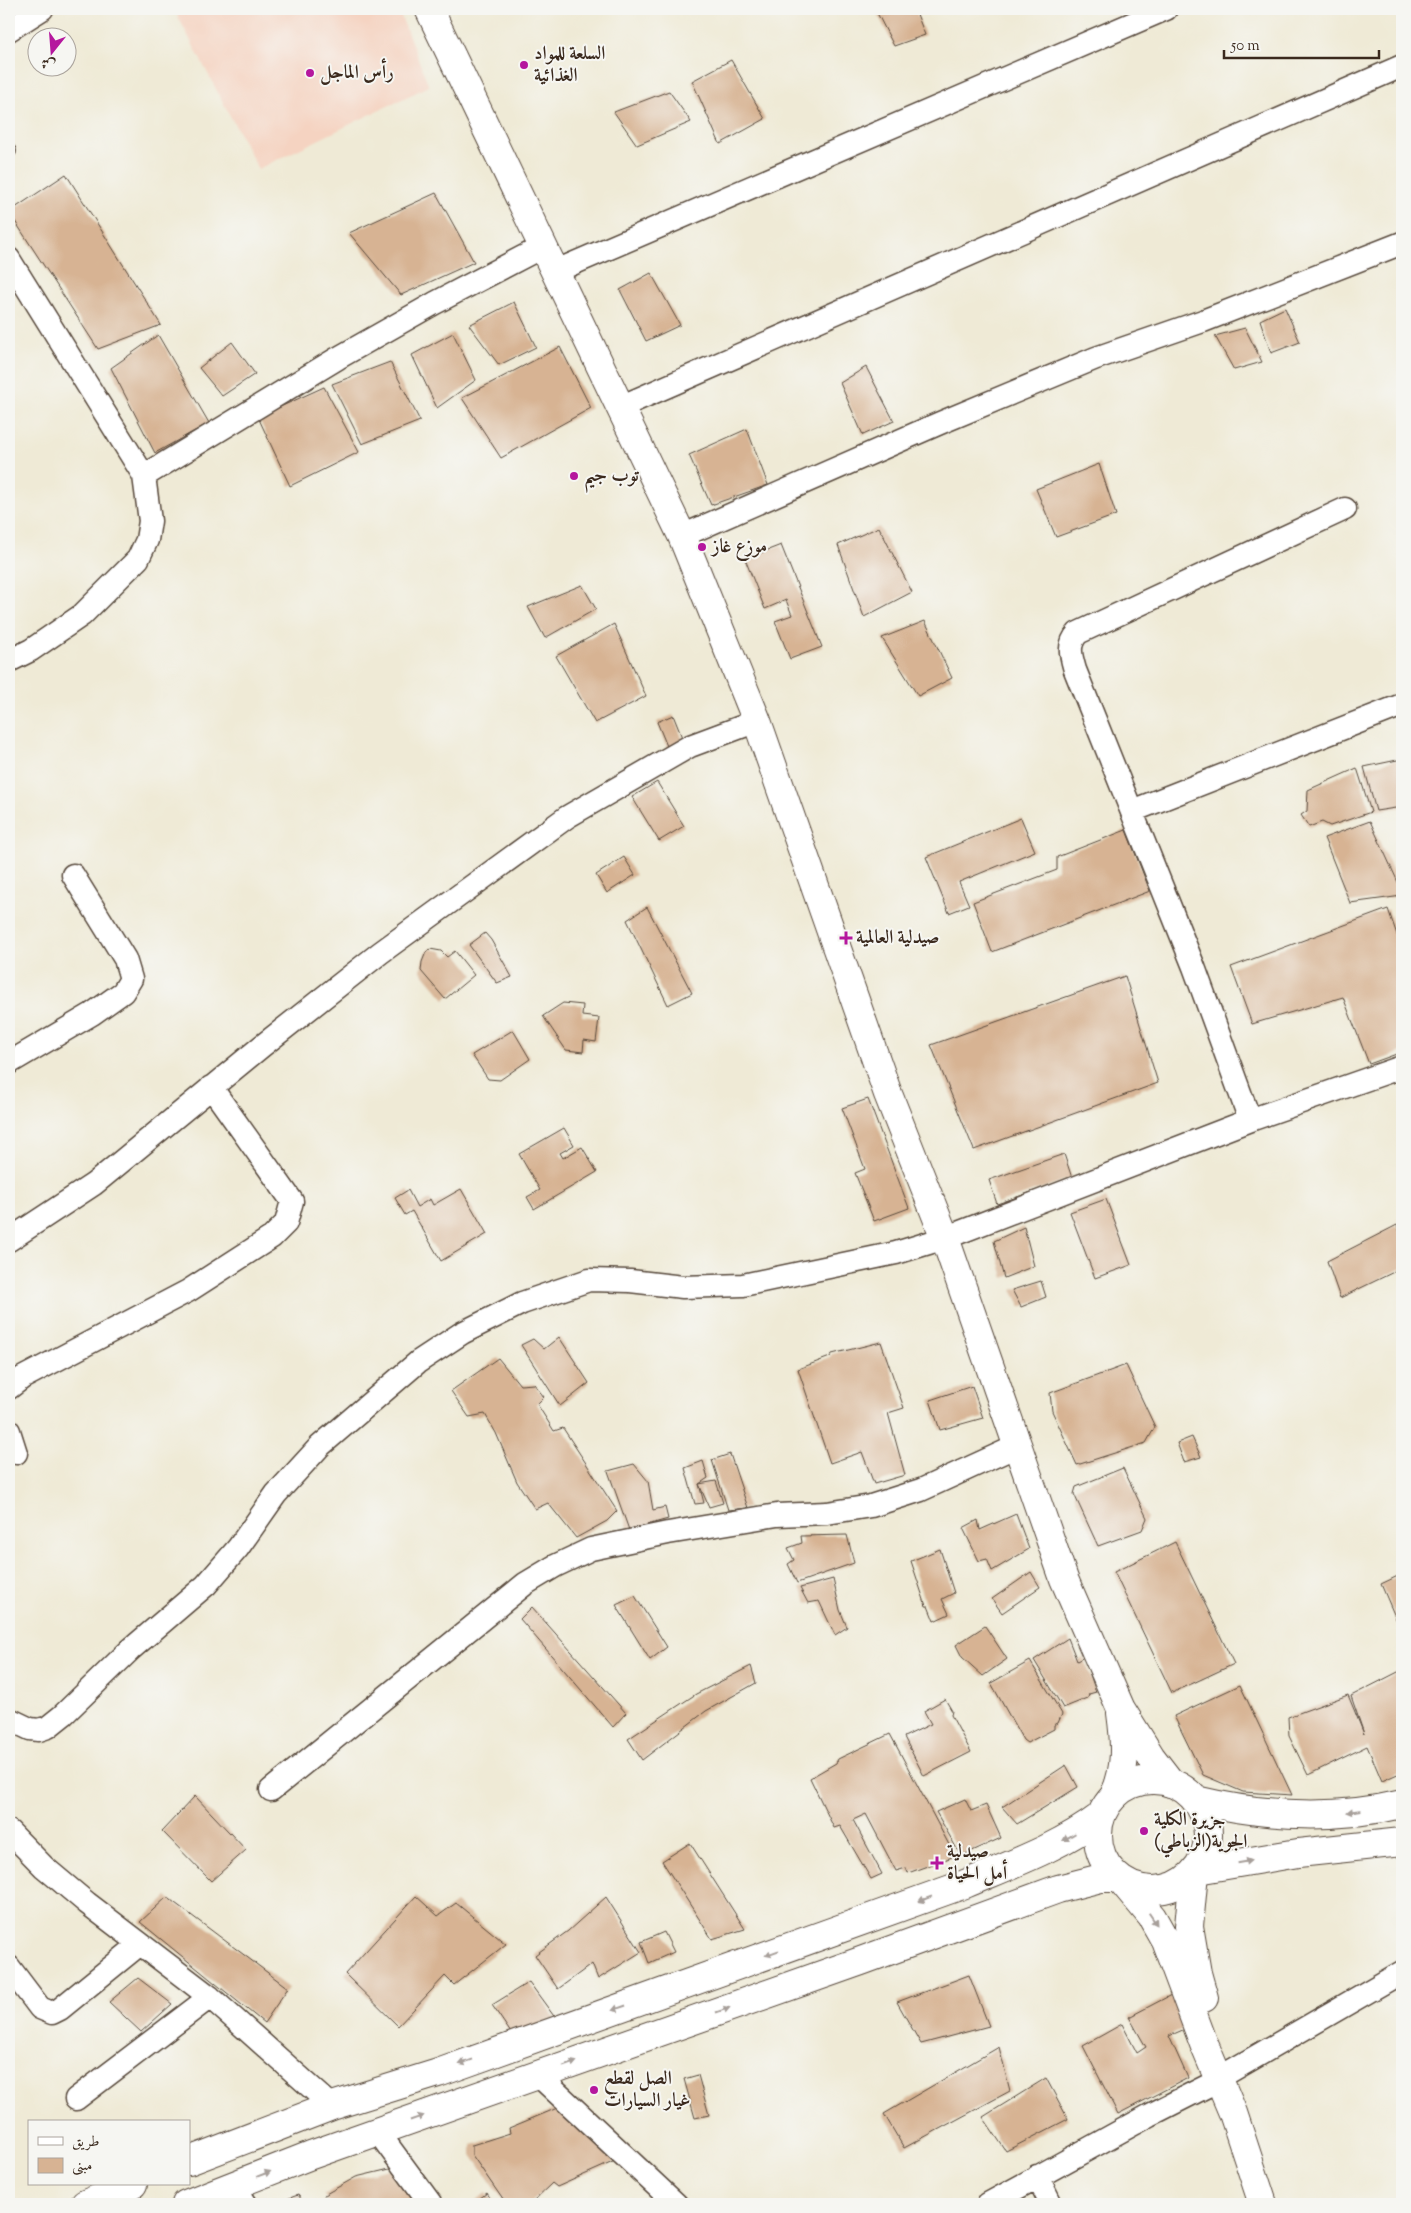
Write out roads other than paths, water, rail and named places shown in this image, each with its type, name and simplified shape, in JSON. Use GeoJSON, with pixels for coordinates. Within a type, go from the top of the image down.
{"type":"FeatureCollection","features":[{"type":"Feature","properties":{"kind":"main road"},"geometry":{"type":"LineString","coordinates":[[186,2204],[239,2195],[378,2132],[862,1961],[1058,1889],[1101,1878],[1119,1879],[1146,1890],[1159,1890],[1184,1882],[1195,1872],[1204,1857],[1208,1843],[1206,1820],[1196,1800],[1185,1790],[1171,1782],[1151,1757],[1120,1709],[1064,1579],[945,1238],[888,1094],[757,721],[682,536],[429,9]]}},
{"type":"Feature","properties":{"kind":"main road"},"geometry":{"type":"LineString","coordinates":[[1120,1709],[1124,1740],[1124,1764],[1122,1776],[1098,1829],[1101,1856],[1108,1868],[1152,1917],[1165,1940],[1222,2077]]}},
{"type":"Feature","properties":{"kind":"main road"},"geometry":{"type":"LineString","coordinates":[[190,2161],[332,2106],[438,2073],[890,1912],[1036,1855],[1067,1838],[1108,1806],[1126,1787],[1140,1781],[1156,1780],[1171,1782]]}},
{"type":"Feature","properties":{"kind":"main road"},"geometry":{"type":"LineString","coordinates":[[1196,1800],[1239,1809],[1308,1814],[1341,1813],[1402,1804]]}},
{"type":"Feature","properties":{"kind":"main road"},"geometry":{"type":"LineString","coordinates":[[1195,1872],[1298,1853],[1402,1842]]}},
{"type":"Feature","properties":{"kind":"main road"},"geometry":{"type":"LineString","coordinates":[[1195,1872],[1189,1926],[1197,1973],[1222,2077],[1263,2204]]}},
{"type":"Feature","properties":{"kind":"main road"},"geometry":{"type":"LineString","coordinates":[[85,2204],[128,2186]]}},
{"type":"Feature","properties":{"kind":"street"},"geometry":{"type":"LineString","coordinates":[[9,30],[42,9]]}},
{"type":"Feature","properties":{"kind":"street"},"geometry":{"type":"LineString","coordinates":[[556,271],[1166,9]]}},
{"type":"Feature","properties":{"kind":"street"},"geometry":{"type":"LineString","coordinates":[[620,407],[1402,66]]}},
{"type":"Feature","properties":{"kind":"street"},"geometry":{"type":"LineString","coordinates":[[682,536],[923,430],[1096,358],[1203,321],[1402,243]]}},
{"type":"Feature","properties":{"kind":"street"},"geometry":{"type":"LineString","coordinates":[[144,476],[338,358],[435,303],[542,247]]}},
{"type":"Feature","properties":{"kind":"street"},"geometry":{"type":"LineString","coordinates":[[9,259],[144,476],[150,521],[147,540],[138,559],[82,615],[31,650],[9,661]]}},
{"type":"Feature","properties":{"kind":"street"},"geometry":{"type":"LineString","coordinates":[[1250,1120],[1194,967],[1075,670],[1070,653],[1071,640],[1078,633],[1345,509]]}},
{"type":"Feature","properties":{"kind":"street"},"geometry":{"type":"LineString","coordinates":[[1132,811],[1402,705]]}},
{"type":"Feature","properties":{"kind":"street"},"geometry":{"type":"LineString","coordinates":[[9,1240],[94,1184],[380,953],[567,817],[690,746],[757,721]]}},
{"type":"Feature","properties":{"kind":"street"},"geometry":{"type":"LineString","coordinates":[[9,1063],[92,1014],[123,992],[131,979],[125,959],[74,875]]}},
{"type":"Feature","properties":{"kind":"street"},"geometry":{"type":"LineString","coordinates":[[9,1719],[30,1729],[39,1730],[63,1715],[130,1650],[206,1585],[238,1548],[276,1494],[320,1446],[418,1362],[462,1333],[522,1303],[589,1280],[683,1288],[743,1285],[896,1253],[945,1238],[1250,1120],[1402,1067]]}},
{"type":"Feature","properties":{"kind":"street"},"geometry":{"type":"LineString","coordinates":[[9,1388],[22,1378],[188,1291],[272,1236],[286,1223],[292,1201],[211,1088]]}},
{"type":"Feature","properties":{"kind":"street"},"geometry":{"type":"LineString","coordinates":[[9,1431],[16,1453]]}},
{"type":"Feature","properties":{"kind":"street"},"geometry":{"type":"LineString","coordinates":[[271,1790],[525,1584],[591,1548],[668,1532],[768,1516],[826,1513],[871,1506],[921,1490],[1017,1446]]}},
{"type":"Feature","properties":{"kind":"street"},"geometry":{"type":"LineString","coordinates":[[9,1831],[44,1867],[210,1997],[332,2106]]}},
{"type":"Feature","properties":{"kind":"street"},"geometry":{"type":"LineString","coordinates":[[9,1967],[40,2008],[52,2013],[60,2009],[140,1944]]}},
{"type":"Feature","properties":{"kind":"street"},"geometry":{"type":"LineString","coordinates":[[988,2204],[1222,2077],[1402,1972]]}},
{"type":"Feature","properties":{"kind":"street"},"geometry":{"type":"LineString","coordinates":[[76,2099],[210,1997]]}},
{"type":"Feature","properties":{"kind":"street"},"geometry":{"type":"LineString","coordinates":[[538,2075],[676,2204]]}},
{"type":"Feature","properties":{"kind":"street"},"geometry":{"type":"LineString","coordinates":[[378,2132],[431,2204]]}},
{"type":"Feature","properties":{"kind":"street"},"geometry":{"type":"LineString","coordinates":[[1037,2176],[1051,2204]]}},
{"type":"Feature","properties":{"kind":"place","name":"السلعة للمواد الغذائية"},"geometry":{"type":"Point","coordinates":[524,65]}},
{"type":"Feature","properties":{"kind":"place","name":"رأس الماجل"},"geometry":{"type":"Point","coordinates":[310,73]}},
{"type":"Feature","properties":{"kind":"place","name":"توب جيم"},"geometry":{"type":"Point","coordinates":[574,476]}},
{"type":"Feature","properties":{"kind":"place","name":"موزع غاز"},"geometry":{"type":"Point","coordinates":[702,547]}},
{"type":"Feature","properties":{"kind":"place","name":"صيدلية العالمية"},"geometry":{"type":"Point","coordinates":[846,938]}},
{"type":"Feature","properties":{"kind":"place","name":"جزيرة الكلية الجوية(الزباطي)"},"geometry":{"type":"Point","coordinates":[1144,1831]}},
{"type":"Feature","properties":{"kind":"place","name":"صيدلية أمل الحياة"},"geometry":{"type":"Point","coordinates":[937,1863]}},
{"type":"Feature","properties":{"kind":"place","name":"الصل لقطع غيار السيارات"},"geometry":{"type":"Point","coordinates":[594,2090]}}]}
